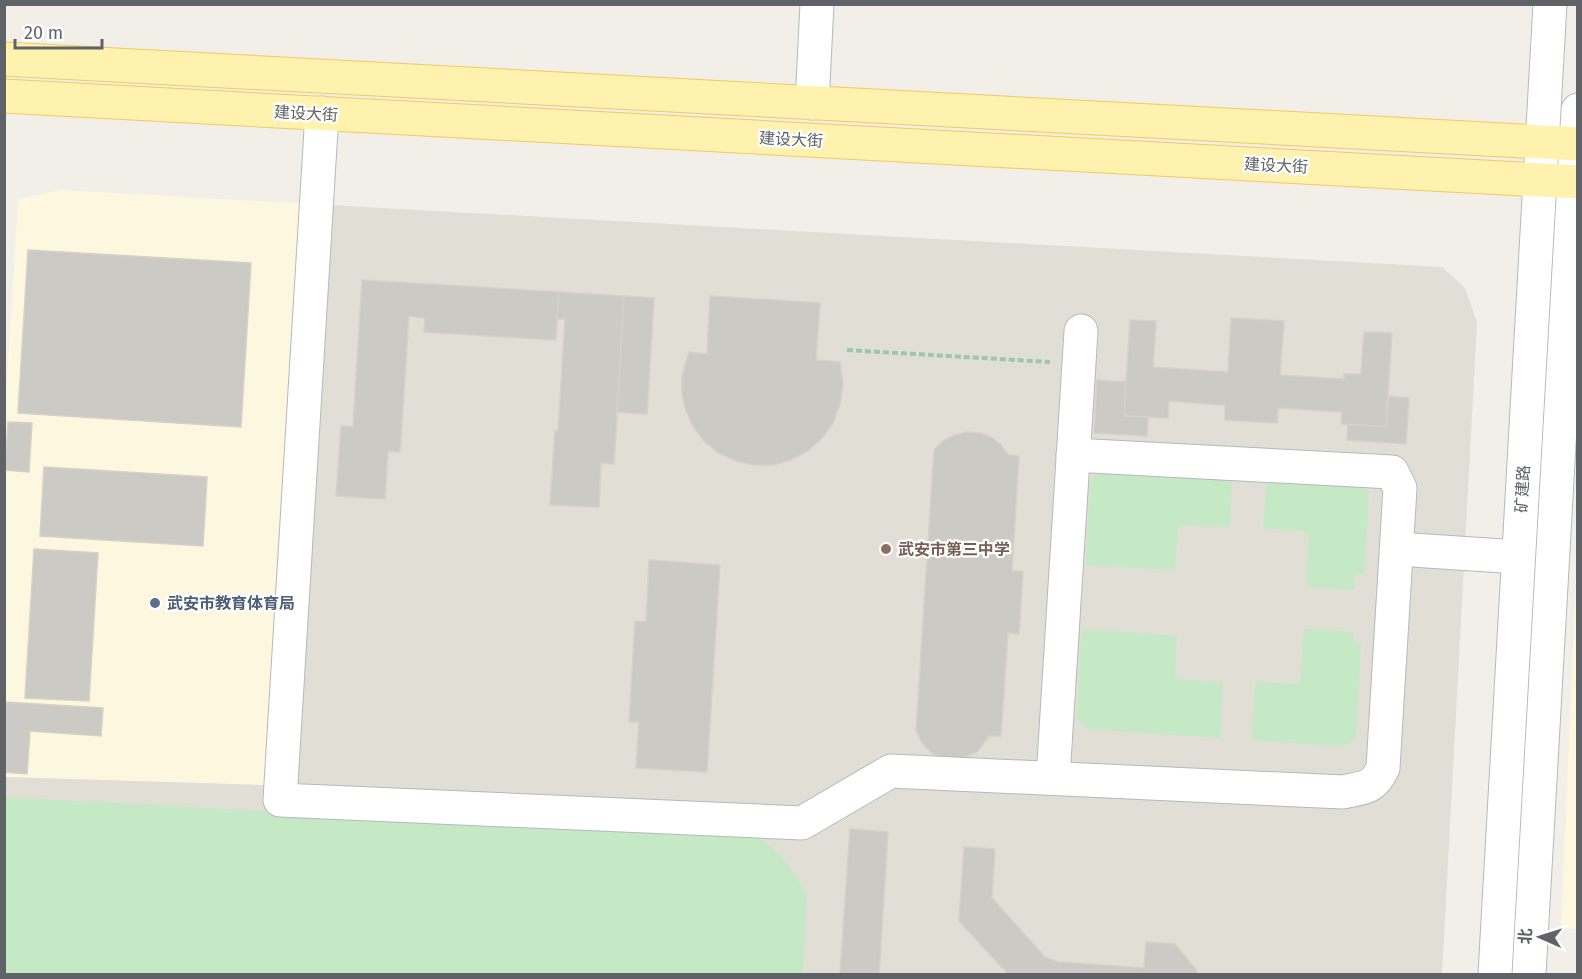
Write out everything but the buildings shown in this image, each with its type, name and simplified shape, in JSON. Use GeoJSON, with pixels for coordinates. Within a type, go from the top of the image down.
{"type":"FeatureCollection","features":[{"type":"Feature","properties":{"kind":"main road"},"geometry":{"type":"LineString","coordinates":[[4,59],[1577,144]]}},
{"type":"Feature","properties":{"kind":"main road","name":"建设大街"},"geometry":{"type":"LineString","coordinates":[[4,96],[1575,181]]}},
{"type":"Feature","properties":{"kind":"street"},"geometry":{"type":"LineString","coordinates":[[812,103],[817,4]]}},
{"type":"Feature","properties":{"kind":"street","name":"矿建路"},"geometry":{"type":"LineString","coordinates":[[1495,975],[1550,4]]}},
{"type":"Feature","properties":{"kind":"street","name":"矿建路"},"geometry":{"type":"LineString","coordinates":[[1529,975],[1578,110]]}},
{"type":"Feature","properties":{"kind":"street"},"geometry":{"type":"LineString","coordinates":[[322,113],[280,800],[802,824],[891,771],[1343,792],[1367,787],[1377,781],[1383,768],[1400,488],[1392,472],[1073,455]]}},
{"type":"Feature","properties":{"kind":"street"},"geometry":{"type":"LineString","coordinates":[[1053,778],[1081,331]]}},
{"type":"Feature","properties":{"kind":"street"},"geometry":{"type":"LineString","coordinates":[[1397,549],[1518,557]]}},
{"type":"Feature","properties":{"kind":"path"},"geometry":{"type":"LineString","coordinates":[[847,350],[1079,364]]}},
{"type":"Feature","properties":{"kind":"shaded area","name":"武安市教育体育局"},"geometry":{"type":"Polygon","coordinates":[[[61,190],[328,205],[294,786],[5,777],[4,430],[18,199],[61,190]]]}},
{"type":"Feature","properties":{"kind":"shaded area","name":"武安市第三中学"},"geometry":{"type":"Polygon","coordinates":[[[328,205],[1442,267],[1465,288],[1477,322],[1442,974],[5,974],[5,777],[294,786],[328,205]]]}},
{"type":"Feature","properties":{"kind":"shaded area"},"geometry":{"type":"Polygon","coordinates":[[[1576,580],[1578,580],[1577,929],[1561,928],[1576,580]]]}},
{"type":"Feature","properties":{"kind":"green space"},"geometry":{"type":"Polygon","coordinates":[[[1102,471],[1232,477],[1230,527],[1183,525],[1178,528],[1175,570],[1086,565],[1090,482],[1093,475],[1102,471]]]}},
{"type":"Feature","properties":{"kind":"green space"},"geometry":{"type":"Polygon","coordinates":[[[1267,480],[1361,485],[1369,494],[1364,574],[1355,574],[1354,590],[1306,587],[1309,535],[1303,531],[1263,528],[1267,480]]]}},
{"type":"Feature","properties":{"kind":"green space"},"geometry":{"type":"Polygon","coordinates":[[[1082,629],[1177,636],[1175,676],[1177,679],[1223,683],[1220,738],[1088,729],[1077,719],[1082,629]]]}},
{"type":"Feature","properties":{"kind":"green space"},"geometry":{"type":"Polygon","coordinates":[[[1304,629],[1354,632],[1353,644],[1361,645],[1356,737],[1349,744],[1338,746],[1252,740],[1255,682],[1300,684],[1304,629]]]}},
{"type":"Feature","properties":{"kind":"green space"},"geometry":{"type":"Polygon","coordinates":[[[4,797],[759,838],[779,854],[793,871],[807,896],[803,974],[5,974],[4,797]]]}},
{"type":"Feature","properties":{"kind":"place","name":"武安市第三中学"},"geometry":{"type":"Point","coordinates":[886,549]}},
{"type":"Feature","properties":{"kind":"place","name":"武安市教育体育局"},"geometry":{"type":"Point","coordinates":[155,603]}}]}
